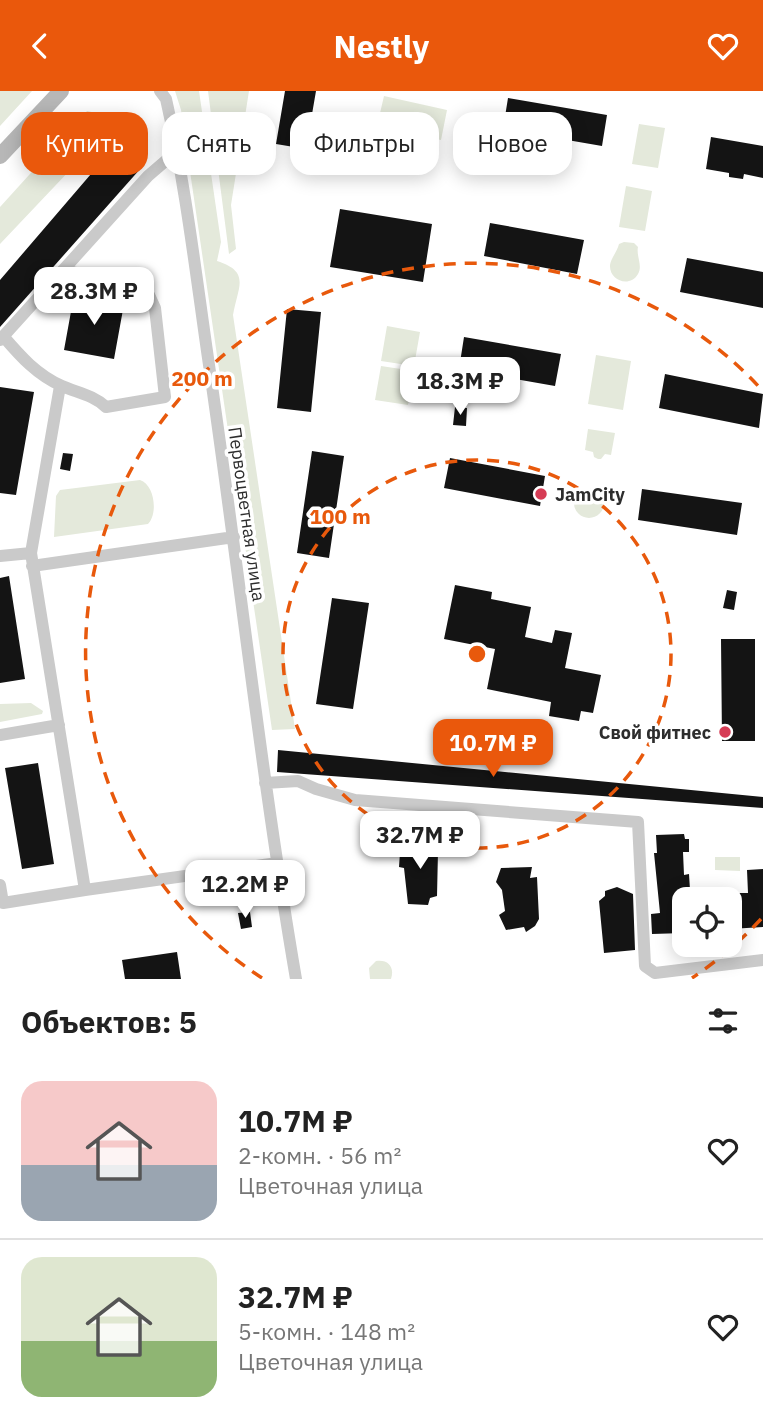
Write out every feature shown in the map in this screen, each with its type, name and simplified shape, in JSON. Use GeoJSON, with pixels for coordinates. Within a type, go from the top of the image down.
{"type":"FeatureCollection","features":[{"type":"Feature","properties":{"kind":"main road"},"geometry":{"type":"LineString","coordinates":[[0,156],[61,91]]}},
{"type":"Feature","properties":{"kind":"street","name":"Первоцветная улица"},"geometry":{"type":"LineString","coordinates":[[160,91],[166,99],[169,112]]}},
{"type":"Feature","properties":{"kind":"street"},"geometry":{"type":"LineString","coordinates":[[63,270],[138,286],[149,295],[155,309],[165,397],[106,407],[96,398],[60,386],[26,362],[2,338],[63,270],[148,176],[162,164]]}},
{"type":"Feature","properties":{"kind":"street","name":"Первоцветная улица"},"geometry":{"type":"LineString","coordinates":[[181,175],[234,537],[265,783],[296,979]]}},
{"type":"Feature","properties":{"kind":"street"},"geometry":{"type":"LineString","coordinates":[[60,386],[32,560],[85,890]]}},
{"type":"Feature","properties":{"kind":"street"},"geometry":{"type":"LineString","coordinates":[[0,556],[32,560],[234,537]]}},
{"type":"Feature","properties":{"kind":"street"},"geometry":{"type":"LineString","coordinates":[[0,735],[59,725]]}},
{"type":"Feature","properties":{"kind":"street"},"geometry":{"type":"LineString","coordinates":[[265,783],[298,782],[355,800],[638,822],[645,965],[655,973],[763,960]]}},
{"type":"Feature","properties":{"kind":"street"},"geometry":{"type":"LineString","coordinates":[[0,885],[3,903],[277,863]]}},
{"type":"Feature","properties":{"kind":"shaded area"},"geometry":{"type":"Polygon","coordinates":[[[0,91],[32,91],[0,126],[0,91]]]}},
{"type":"Feature","properties":{"kind":"shaded area"},"geometry":{"type":"Polygon","coordinates":[[[175,91],[199,91],[202,112],[181,110],[175,91]]]}},
{"type":"Feature","properties":{"kind":"shaded area"},"geometry":{"type":"Polygon","coordinates":[[[208,91],[249,91],[246,112],[211,112],[208,91]]]}},
{"type":"Feature","properties":{"kind":"shaded area"},"geometry":{"type":"Polygon","coordinates":[[[384,96],[447,110],[441,140],[439,112],[380,112],[384,96]]]}},
{"type":"Feature","properties":{"kind":"shaded area"},"geometry":{"type":"Polygon","coordinates":[[[639,124],[665,128],[658,168],[632,164],[639,124]]]}},
{"type":"Feature","properties":{"kind":"shaded area"},"geometry":{"type":"Polygon","coordinates":[[[29,175],[65,175],[0,244],[0,207],[29,175]]]}},
{"type":"Feature","properties":{"kind":"shaded area"},"geometry":{"type":"Polygon","coordinates":[[[191,175],[211,175],[221,242],[217,261],[235,270],[240,281],[233,315],[295,729],[272,730],[191,175]]]}},
{"type":"Feature","properties":{"kind":"shaded area"},"geometry":{"type":"Polygon","coordinates":[[[219,175],[236,175],[231,205],[236,249],[229,254],[219,175]]]}},
{"type":"Feature","properties":{"kind":"shaded area"},"geometry":{"type":"Polygon","coordinates":[[[626,186],[652,191],[645,231],[619,227],[626,186]]]}},
{"type":"Feature","properties":{"kind":"shaded area"},"geometry":{"type":"Polygon","coordinates":[[[634,243],[638,247],[640,268],[634,278],[625,282],[616,279],[610,265],[619,244],[634,243]]]}},
{"type":"Feature","properties":{"kind":"shaded area"},"geometry":{"type":"Polygon","coordinates":[[[387,326],[420,332],[414,366],[381,361],[387,326]]]}},
{"type":"Feature","properties":{"kind":"shaded area"},"geometry":{"type":"Polygon","coordinates":[[[596,355],[631,361],[623,410],[588,404],[596,355]]]}},
{"type":"Feature","properties":{"kind":"shaded area"},"geometry":{"type":"Polygon","coordinates":[[[381,366],[414,371],[408,405],[375,400],[381,366]]]}},
{"type":"Feature","properties":{"kind":"shaded area"},"geometry":{"type":"Polygon","coordinates":[[[588,429],[615,433],[611,455],[605,454],[598,459],[593,452],[585,450],[588,429]]]}},
{"type":"Feature","properties":{"kind":"shaded area"},"geometry":{"type":"Polygon","coordinates":[[[140,480],[152,493],[154,507],[148,524],[54,537],[56,496],[60,490],[140,480]]]}},
{"type":"Feature","properties":{"kind":"shaded area"},"geometry":{"type":"Polygon","coordinates":[[[589,488],[599,493],[604,503],[599,513],[589,518],[579,513],[574,503],[579,493],[589,488]]]}},
{"type":"Feature","properties":{"kind":"shaded area"},"geometry":{"type":"Polygon","coordinates":[[[31,703],[43,711],[42,714],[0,722],[0,704],[31,703]]]}},
{"type":"Feature","properties":{"kind":"shaded area"},"geometry":{"type":"Polygon","coordinates":[[[715,857],[740,857],[740,871],[715,870],[715,857]]]}},
{"type":"Feature","properties":{"kind":"shaded area"},"geometry":{"type":"Polygon","coordinates":[[[376,961],[384,961],[390,965],[391,979],[370,979],[369,968],[376,961]]]}},
{"type":"Feature","properties":{"kind":"building"},"geometry":{"type":"Polygon","coordinates":[[[285,91],[316,91],[312,112],[290,112],[290,146],[276,144],[285,91]]]}},
{"type":"Feature","properties":{"kind":"building"},"geometry":{"type":"Polygon","coordinates":[[[508,98],[607,115],[602,146],[572,141],[572,112],[506,112],[508,98]]]}},
{"type":"Feature","properties":{"kind":"building"},"geometry":{"type":"Polygon","coordinates":[[[711,137],[763,146],[763,178],[744,174],[743,179],[729,177],[729,173],[706,169],[711,137]]]}},
{"type":"Feature","properties":{"kind":"building"},"geometry":{"type":"Polygon","coordinates":[[[90,175],[135,175],[0,327],[0,280],[90,175]]]}},
{"type":"Feature","properties":{"kind":"building"},"geometry":{"type":"Polygon","coordinates":[[[340,209],[432,224],[423,282],[330,267],[340,209]]]}},
{"type":"Feature","properties":{"kind":"building"},"geometry":{"type":"Polygon","coordinates":[[[490,223],[584,240],[577,274],[484,256],[490,223]]]}},
{"type":"Feature","properties":{"kind":"building"},"geometry":{"type":"Polygon","coordinates":[[[687,258],[763,272],[763,308],[680,292],[687,258]]]}},
{"type":"Feature","properties":{"kind":"building"},"geometry":{"type":"Polygon","coordinates":[[[74,295],[124,304],[114,359],[64,350],[74,295]]]}},
{"type":"Feature","properties":{"kind":"building"},"geometry":{"type":"Polygon","coordinates":[[[287,309],[321,312],[311,412],[277,408],[287,309]]]}},
{"type":"Feature","properties":{"kind":"building"},"geometry":{"type":"Polygon","coordinates":[[[464,337],[561,354],[555,386],[459,369],[464,337]]]}},
{"type":"Feature","properties":{"kind":"building"},"geometry":{"type":"Polygon","coordinates":[[[665,374],[763,394],[759,428],[659,408],[665,374]]]}},
{"type":"Feature","properties":{"kind":"building"},"geometry":{"type":"Polygon","coordinates":[[[0,387],[34,392],[16,495],[0,493],[0,387]]]}},
{"type":"Feature","properties":{"kind":"building"},"geometry":{"type":"Polygon","coordinates":[[[455,407],[467,408],[466,426],[453,425],[455,407]]]}},
{"type":"Feature","properties":{"kind":"building"},"geometry":{"type":"Polygon","coordinates":[[[312,451],[344,456],[329,558],[297,553],[312,451]]]}},
{"type":"Feature","properties":{"kind":"building"},"geometry":{"type":"Polygon","coordinates":[[[63,453],[73,454],[70,471],[60,469],[63,453]]]}},
{"type":"Feature","properties":{"kind":"building"},"geometry":{"type":"Polygon","coordinates":[[[450,458],[545,476],[540,506],[444,488],[450,458]]]}},
{"type":"Feature","properties":{"kind":"building"},"geometry":{"type":"Polygon","coordinates":[[[642,489],[742,503],[737,535],[638,520],[642,489]]]}},
{"type":"Feature","properties":{"kind":"building"},"geometry":{"type":"Polygon","coordinates":[[[9,576],[25,679],[0,683],[0,578],[9,576]]]}},
{"type":"Feature","properties":{"kind":"building"},"geometry":{"type":"Polygon","coordinates":[[[455,585],[492,592],[491,599],[531,607],[525,637],[552,643],[555,630],[572,633],[565,668],[601,675],[593,713],[581,711],[579,721],[549,716],[551,702],[487,689],[495,649],[444,639],[455,585]]]}},
{"type":"Feature","properties":{"kind":"building"},"geometry":{"type":"Polygon","coordinates":[[[727,590],[737,592],[734,610],[723,608],[727,590]]]}},
{"type":"Feature","properties":{"kind":"building"},"geometry":{"type":"Polygon","coordinates":[[[332,598],[369,603],[353,709],[316,704],[332,598]]]}},
{"type":"Feature","properties":{"kind":"building"},"geometry":{"type":"Polygon","coordinates":[[[721,639],[755,639],[755,741],[722,741],[721,639]]]}},
{"type":"Feature","properties":{"kind":"building"},"geometry":{"type":"Polygon","coordinates":[[[278,750],[763,797],[763,808],[277,772],[278,750]]]}},
{"type":"Feature","properties":{"kind":"building"},"geometry":{"type":"Polygon","coordinates":[[[38,763],[54,864],[22,869],[5,768],[38,763]]]}},
{"type":"Feature","properties":{"kind":"building"},"geometry":{"type":"Polygon","coordinates":[[[684,834],[685,839],[689,839],[689,852],[683,852],[684,875],[689,874],[690,887],[672,887],[672,933],[652,934],[651,914],[660,913],[654,853],[657,853],[656,835],[684,834]]]}},
{"type":"Feature","properties":{"kind":"building"},"geometry":{"type":"Polygon","coordinates":[[[406,839],[434,842],[433,849],[438,851],[437,896],[430,898],[428,905],[408,904],[404,868],[399,867],[400,852],[406,839]]]}},
{"type":"Feature","properties":{"kind":"building"},"geometry":{"type":"Polygon","coordinates":[[[532,867],[530,878],[537,877],[539,919],[535,926],[526,932],[524,927],[506,930],[499,915],[505,911],[502,890],[496,882],[501,868],[532,867]]]}},
{"type":"Feature","properties":{"kind":"building"},"geometry":{"type":"Polygon","coordinates":[[[763,869],[763,927],[742,928],[742,893],[748,893],[747,870],[763,869]]]}},
{"type":"Feature","properties":{"kind":"building"},"geometry":{"type":"Polygon","coordinates":[[[617,887],[633,894],[635,950],[604,953],[599,901],[605,896],[605,891],[617,887]]]}},
{"type":"Feature","properties":{"kind":"building"},"geometry":{"type":"Polygon","coordinates":[[[250,912],[252,927],[241,929],[238,913],[250,912]]]}},
{"type":"Feature","properties":{"kind":"building"},"geometry":{"type":"Polygon","coordinates":[[[177,952],[181,979],[125,979],[122,960],[177,952]]]}},
{"type":"Feature","properties":{"kind":"place","name":"JamCity"},"geometry":{"type":"Point","coordinates":[541,494]}},
{"type":"Feature","properties":{"kind":"place","name":"Свой фитнес"},"geometry":{"type":"Point","coordinates":[725,732]}}]}
